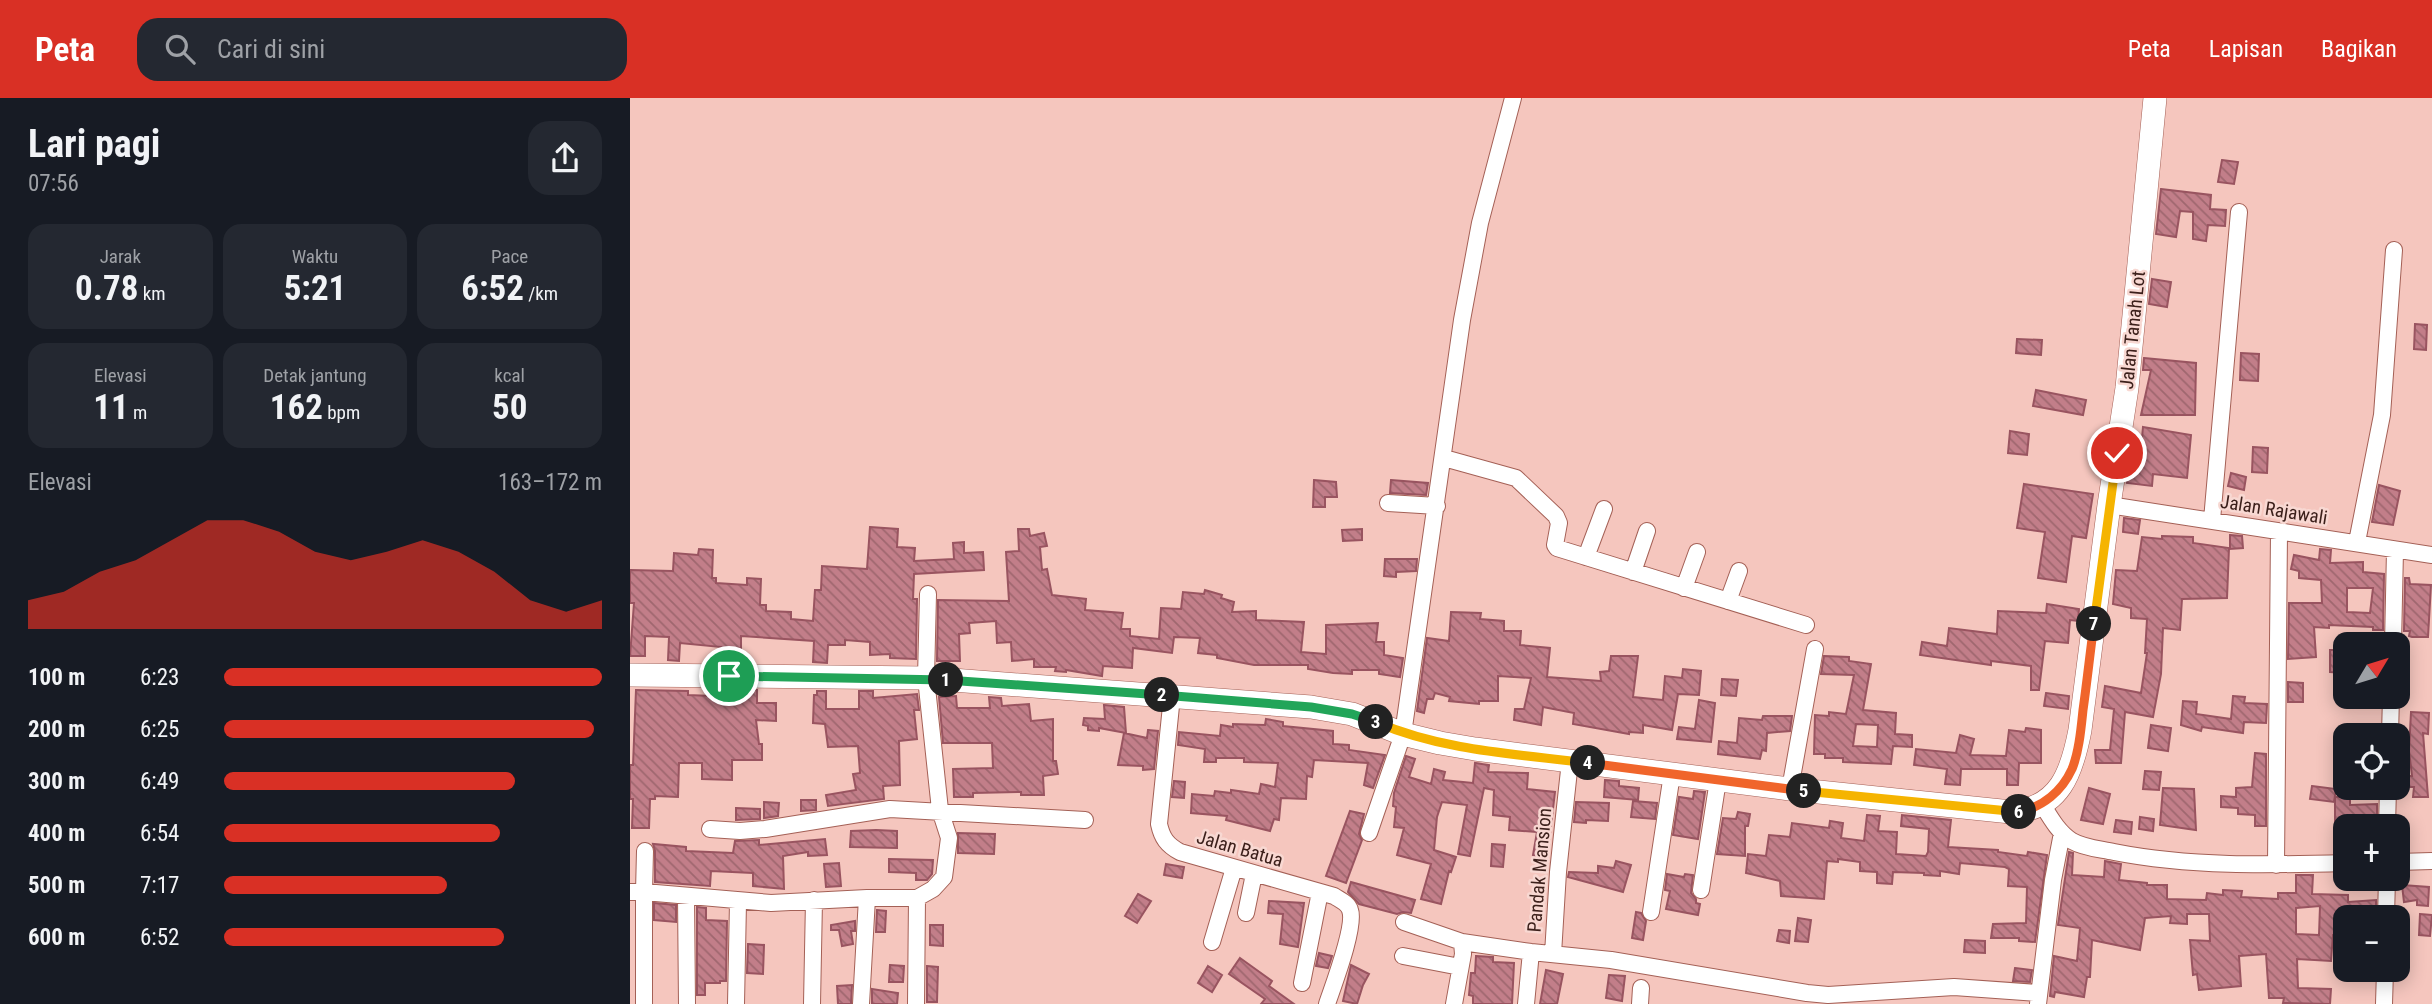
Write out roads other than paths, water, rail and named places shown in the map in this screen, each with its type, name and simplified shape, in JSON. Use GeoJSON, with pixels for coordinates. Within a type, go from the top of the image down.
{"type":"FeatureCollection","features":[{"type":"Feature","properties":{"kind":"main road","name":"Jalan Tanah Lot"},"geometry":{"type":"LineString","coordinates":[[2042,804],[2060,788],[2074,761],[2080,730],[2127,388],[2155,98]]}},
{"type":"Feature","properties":{"kind":"main road"},"geometry":{"type":"LineString","coordinates":[[630,675],[926,678],[1330,710],[1369,719],[1403,734],[1451,745],[1570,761],[1790,789],[2011,812],[2024,811],[2042,804]]}},
{"type":"Feature","properties":{"kind":"street"},"geometry":{"type":"LineString","coordinates":[[1369,833],[1403,734],[1462,320],[1480,223],[1513,98]]}},
{"type":"Feature","properties":{"kind":"street"},"geometry":{"type":"LineString","coordinates":[[2212,520],[2239,212]]}},
{"type":"Feature","properties":{"kind":"street"},"geometry":{"type":"LineString","coordinates":[[2357,542],[2382,415],[2394,250]]}},
{"type":"Feature","properties":{"kind":"street"},"geometry":{"type":"LineString","coordinates":[[1444,458],[1500,472],[1520,481],[1556,516],[1559,523],[1555,547],[1806,625]]}},
{"type":"Feature","properties":{"kind":"street"},"geometry":{"type":"LineString","coordinates":[[1388,503],[1437,506]]}},
{"type":"Feature","properties":{"kind":"street","name":"Jalan Rajawali"},"geometry":{"type":"LineString","coordinates":[[2109,505],[2432,555]]}},
{"type":"Feature","properties":{"kind":"street"},"geometry":{"type":"LineString","coordinates":[[1586,557],[1604,509]]}},
{"type":"Feature","properties":{"kind":"street"},"geometry":{"type":"LineString","coordinates":[[1633,572],[1647,531]]}},
{"type":"Feature","properties":{"kind":"street"},"geometry":{"type":"LineString","coordinates":[[2276,865],[2279,532]]}},
{"type":"Feature","properties":{"kind":"street"},"geometry":{"type":"LineString","coordinates":[[2393,632],[2395,550]]}},
{"type":"Feature","properties":{"kind":"street"},"geometry":{"type":"LineString","coordinates":[[1684,588],[1697,552]]}},
{"type":"Feature","properties":{"kind":"street"},"geometry":{"type":"LineString","coordinates":[[1728,601],[1738,571]]}},
{"type":"Feature","properties":{"kind":"street"},"geometry":{"type":"LineString","coordinates":[[637,892],[771,903],[917,898],[933,889],[944,877],[949,838],[940,810],[926,678],[928,594]]}},
{"type":"Feature","properties":{"kind":"street"},"geometry":{"type":"LineString","coordinates":[[1790,789],[1815,649]]}},
{"type":"Feature","properties":{"kind":"street","name":"Jalan Batua"},"geometry":{"type":"LineString","coordinates":[[1172,696],[1159,824],[1161,835],[1171,847],[1180,852],[1334,896],[1348,905],[1352,914],[1349,935],[1327,1004]]}},
{"type":"Feature","properties":{"kind":"street","name":"Pandak Mansion"},"geometry":{"type":"LineString","coordinates":[[1404,922],[1462,942],[1553,954],[1558,872],[1570,761]]}},
{"type":"Feature","properties":{"kind":"street"},"geometry":{"type":"LineString","coordinates":[[1651,912],[1672,774]]}},
{"type":"Feature","properties":{"kind":"street"},"geometry":{"type":"LineString","coordinates":[[1701,890],[1718,780]]}},
{"type":"Feature","properties":{"kind":"street"},"geometry":{"type":"LineString","coordinates":[[2042,804],[2062,833],[2082,846],[2141,857],[2201,863],[2333,863]]}},
{"type":"Feature","properties":{"kind":"street"},"geometry":{"type":"LineString","coordinates":[[710,828],[765,830],[890,809],[1085,820]]}},
{"type":"Feature","properties":{"kind":"street"},"geometry":{"type":"LineString","coordinates":[[1553,954],[1611,960],[1828,995],[1954,987],[2039,999],[2053,880],[2062,833]]}},
{"type":"Feature","properties":{"kind":"street"},"geometry":{"type":"LineString","coordinates":[[645,851],[637,892],[645,1004]]}},
{"type":"Feature","properties":{"kind":"street"},"geometry":{"type":"LineString","coordinates":[[2410,861],[2432,860]]}},
{"type":"Feature","properties":{"kind":"street"},"geometry":{"type":"LineString","coordinates":[[1212,942],[1234,868]]}},
{"type":"Feature","properties":{"kind":"street"},"geometry":{"type":"LineString","coordinates":[[1246,913],[1254,873]]}},
{"type":"Feature","properties":{"kind":"street"},"geometry":{"type":"LineString","coordinates":[[1302,983],[1320,892]]}},
{"type":"Feature","properties":{"kind":"street"},"geometry":{"type":"LineString","coordinates":[[686,897],[687,1004]]}},
{"type":"Feature","properties":{"kind":"street"},"geometry":{"type":"LineString","coordinates":[[861,1004],[867,898]]}},
{"type":"Feature","properties":{"kind":"street"},"geometry":{"type":"LineString","coordinates":[[916,1004],[917,898]]}},
{"type":"Feature","properties":{"kind":"street"},"geometry":{"type":"LineString","coordinates":[[812,1004],[814,900]]}},
{"type":"Feature","properties":{"kind":"street"},"geometry":{"type":"LineString","coordinates":[[736,1004],[738,902]]}},
{"type":"Feature","properties":{"kind":"street"},"geometry":{"type":"LineString","coordinates":[[1454,1004],[1462,942]]}},
{"type":"Feature","properties":{"kind":"street"},"geometry":{"type":"LineString","coordinates":[[1526,1004],[1531,952]]}},
{"type":"Feature","properties":{"kind":"street"},"geometry":{"type":"LineString","coordinates":[[1403,956],[1460,967]]}},
{"type":"Feature","properties":{"kind":"street"},"geometry":{"type":"LineString","coordinates":[[2384,1004],[2385,982]]}}]}
